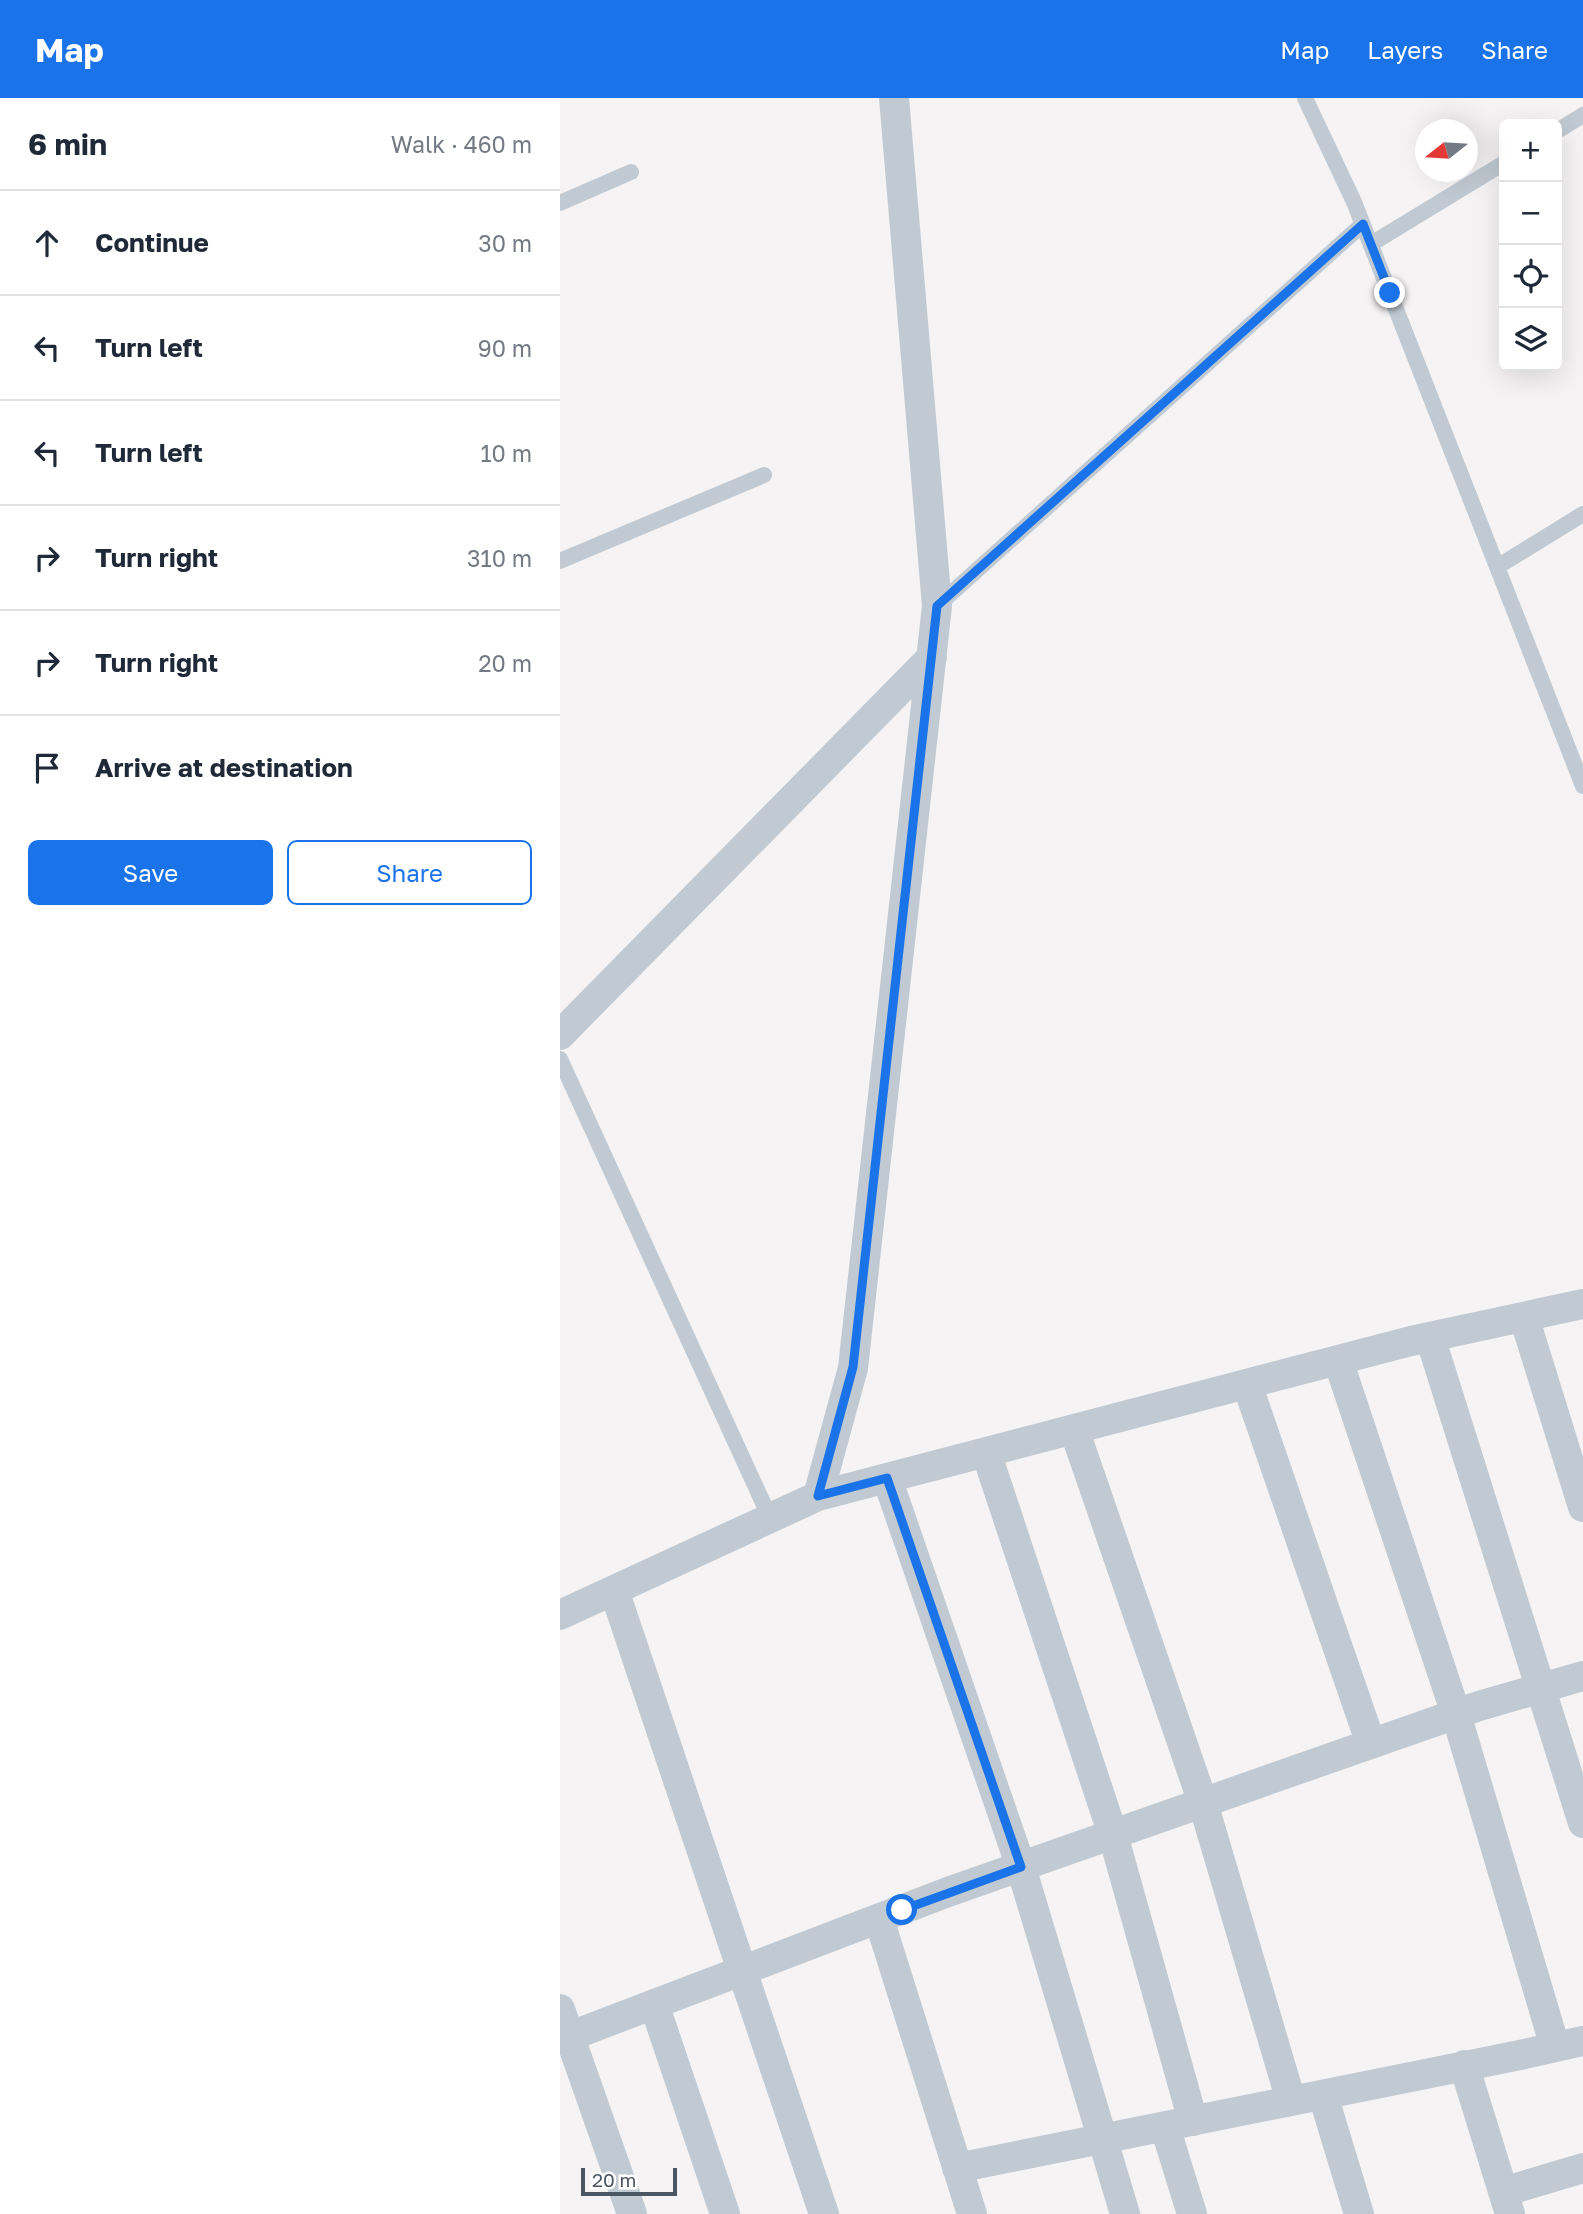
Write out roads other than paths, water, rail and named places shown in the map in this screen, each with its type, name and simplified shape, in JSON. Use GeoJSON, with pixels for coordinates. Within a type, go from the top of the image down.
{"type":"FeatureCollection","features":[{"type":"Feature","properties":{"kind":"street"},"geometry":{"type":"LineString","coordinates":[[818,1496],[853,1367],[937,606],[894,98]]}},
{"type":"Feature","properties":{"kind":"street"},"geometry":{"type":"LineString","coordinates":[[560,1035],[932,657]]}},
{"type":"Feature","properties":{"kind":"street"},"geometry":{"type":"LineString","coordinates":[[560,1615],[818,1496],[1338,1360],[1583,1304]]}},
{"type":"Feature","properties":{"kind":"street"},"geometry":{"type":"LineString","coordinates":[[1524,1317],[1583,1507]]}},
{"type":"Feature","properties":{"kind":"street"},"geometry":{"type":"LineString","coordinates":[[1430,1337],[1583,1823]]}},
{"type":"Feature","properties":{"kind":"street"},"geometry":{"type":"LineString","coordinates":[[957,2168],[1569,2044],[1338,1360]]}},
{"type":"Feature","properties":{"kind":"street"},"geometry":{"type":"LineString","coordinates":[[1247,1384],[1371,1744]]}},
{"type":"Feature","properties":{"kind":"street"},"geometry":{"type":"LineString","coordinates":[[1074,1429],[1203,1803],[1291,2101]]}},
{"type":"Feature","properties":{"kind":"street"},"geometry":{"type":"LineString","coordinates":[[986,1452],[1113,1835],[1179,2124],[1192,2214]]}},
{"type":"Feature","properties":{"kind":"street"},"geometry":{"type":"LineString","coordinates":[[887,1478],[1021,1867],[1125,2214]]}},
{"type":"Feature","properties":{"kind":"street"},"geometry":{"type":"LineString","coordinates":[[614,1590],[824,2214]]}},
{"type":"Feature","properties":{"kind":"street"},"geometry":{"type":"LineString","coordinates":[[632,2214],[563,2028],[654,2004],[1021,1867],[1456,1714],[1583,1676]]}},
{"type":"Feature","properties":{"kind":"street"},"geometry":{"type":"LineString","coordinates":[[879,1919],[972,2214]]}},
{"type":"Feature","properties":{"kind":"street"},"geometry":{"type":"LineString","coordinates":[[654,2004],[725,2214]]}},
{"type":"Feature","properties":{"kind":"street"},"geometry":{"type":"LineString","coordinates":[[1464,2066],[1506,2203],[1583,2168]]}},
{"type":"Feature","properties":{"kind":"street"},"geometry":{"type":"LineString","coordinates":[[1323,2095],[1359,2214]]}},
{"type":"Feature","properties":{"kind":"lane"},"geometry":{"type":"LineString","coordinates":[[1305,98],[1335,157],[1363,224],[1583,786]]}},
{"type":"Feature","properties":{"kind":"lane"},"geometry":{"type":"LineString","coordinates":[[1562,128],[1583,115]]}},
{"type":"Feature","properties":{"kind":"lane"},"geometry":{"type":"LineString","coordinates":[[1371,244],[1499,166]]}},
{"type":"Feature","properties":{"kind":"lane"},"geometry":{"type":"LineString","coordinates":[[560,203],[631,172]]}},
{"type":"Feature","properties":{"kind":"lane"},"geometry":{"type":"LineString","coordinates":[[937,606],[1363,224]]}},
{"type":"Feature","properties":{"kind":"lane"},"geometry":{"type":"LineString","coordinates":[[560,561],[764,475]]}},
{"type":"Feature","properties":{"kind":"lane"},"geometry":{"type":"LineString","coordinates":[[1497,567],[1583,514]]}},
{"type":"Feature","properties":{"kind":"lane"},"geometry":{"type":"LineString","coordinates":[[560,1059],[769,1518]]}}]}
